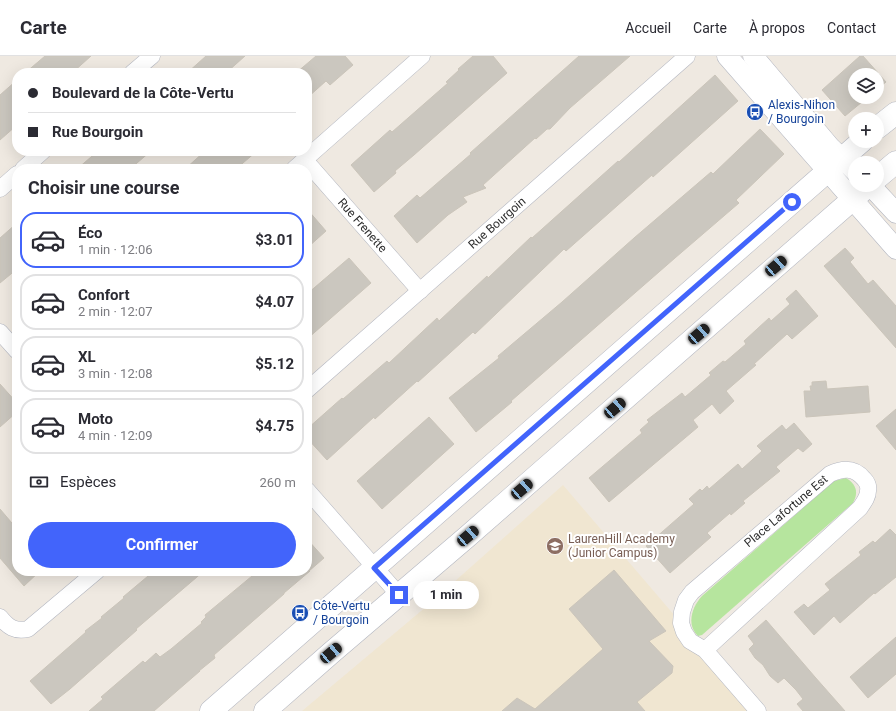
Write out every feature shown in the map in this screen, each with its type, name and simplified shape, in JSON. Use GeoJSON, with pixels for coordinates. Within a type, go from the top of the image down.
{"type":"FeatureCollection","features":[{"type":"Feature","properties":{"kind":"main road"},"geometry":{"type":"LineString","coordinates":[[884,122],[896,113]]}},
{"type":"Feature","properties":{"kind":"main road"},"geometry":{"type":"LineString","coordinates":[[211,711],[374,568],[842,167],[857,148]]}},
{"type":"Feature","properties":{"kind":"main road"},"geometry":{"type":"LineString","coordinates":[[884,172],[896,162]]}},
{"type":"Feature","properties":{"kind":"main road"},"geometry":{"type":"LineString","coordinates":[[266,711],[860,192]]}},
{"type":"Feature","properties":{"kind":"street"},"geometry":{"type":"LineString","coordinates":[[138,68],[152,56]]}},
{"type":"Feature","properties":{"kind":"street","name":"Rue Frenette"},"geometry":{"type":"LineString","coordinates":[[312,153],[422,56]]}},
{"type":"Feature","properties":{"kind":"street","name":"Rue Bourgoin"},"geometry":{"type":"LineString","coordinates":[[312,386],[687,56]]}},
{"type":"Feature","properties":{"kind":"street"},"geometry":{"type":"LineString","coordinates":[[727,56],[842,167]]}},
{"type":"Feature","properties":{"kind":"street"},"geometry":{"type":"LineString","coordinates":[[753,56],[830,147],[842,167],[852,199],[896,249]]}},
{"type":"Feature","properties":{"kind":"street"},"geometry":{"type":"LineString","coordinates":[[29,164],[38,156]]}},
{"type":"Feature","properties":{"kind":"street","name":"Rue Frenette"},"geometry":{"type":"LineString","coordinates":[[299,164],[308,156]]}},
{"type":"Feature","properties":{"kind":"street"},"geometry":{"type":"LineString","coordinates":[[0,189],[12,178]]}},
{"type":"Feature","properties":{"kind":"street","name":"Rue Frenette"},"geometry":{"type":"LineString","coordinates":[[312,178],[420,291]]}},
{"type":"Feature","properties":{"kind":"street"},"geometry":{"type":"LineString","coordinates":[[876,192],[896,213]]}},
{"type":"Feature","properties":{"kind":"street"},"geometry":{"type":"LineString","coordinates":[[0,332],[12,345]]}},
{"type":"Feature","properties":{"kind":"street","name":"Place Lafortune Est"},"geometry":{"type":"LineString","coordinates":[[840,469],[851,469],[860,474],[866,481],[869,489],[866,499],[860,508],[705,650],[690,641],[684,632],[681,623],[682,612],[686,600],[692,592],[830,474],[840,469]]}},
{"type":"Feature","properties":{"kind":"street"},"geometry":{"type":"LineString","coordinates":[[312,496],[399,595]]}},
{"type":"Feature","properties":{"kind":"street"},"geometry":{"type":"LineString","coordinates":[[0,617],[11,628],[20,631],[28,629],[91,576]]}},
{"type":"Feature","properties":{"kind":"street"},"geometry":{"type":"LineString","coordinates":[[705,650],[758,711]]}},
{"type":"Feature","properties":{"kind":"shaded area","name":"LaurenHill Academy (Junior Campus)"},"geometry":{"type":"Polygon","coordinates":[[[563,485],[758,711],[302,711],[427,606],[563,485]]]}},
{"type":"Feature","properties":{"kind":"green space"},"geometry":{"type":"Polygon","coordinates":[[[846,478],[856,489],[856,495],[853,503],[702,635],[698,636],[694,631],[691,621],[693,610],[698,600],[834,481],[846,478]]]}},
{"type":"Feature","properties":{"kind":"building"},"geometry":{"type":"Polygon","coordinates":[[[45,56],[91,56],[78,68],[31,68],[45,56]]]}},
{"type":"Feature","properties":{"kind":"building"},"geometry":{"type":"Polygon","coordinates":[[[206,56],[245,56],[232,68],[193,68],[206,56]]]}},
{"type":"Feature","properties":{"kind":"building"},"geometry":{"type":"Polygon","coordinates":[[[316,56],[345,56],[353,65],[330,85],[326,81],[312,94],[312,68],[302,68],[316,56]]]}},
{"type":"Feature","properties":{"kind":"building"},"geometry":{"type":"Polygon","coordinates":[[[473,56],[493,56],[507,73],[395,171],[396,173],[374,192],[351,165],[390,130],[392,132],[448,83],[446,82],[473,56]]]}},
{"type":"Feature","properties":{"kind":"building"},"geometry":{"type":"Polygon","coordinates":[[[579,56],[630,56],[570,108],[550,129],[547,129],[536,139],[535,138],[483,185],[486,188],[463,197],[467,202],[448,215],[417,243],[394,216],[417,195],[420,198],[471,154],[470,153],[579,56]]]}},
{"type":"Feature","properties":{"kind":"building"},"geometry":{"type":"Polygon","coordinates":[[[860,56],[863,56],[874,68],[848,68],[848,104],[860,104],[845,116],[822,90],[860,56]]]}},
{"type":"Feature","properties":{"kind":"building"},"geometry":{"type":"Polygon","coordinates":[[[715,75],[738,101],[653,177],[652,175],[566,251],[564,249],[475,334],[473,332],[375,419],[374,417],[327,460],[312,444],[312,425],[387,361],[389,363],[437,318],[439,321],[487,276],[488,278],[531,237],[532,238],[618,161],[619,162],[715,75]]]}},
{"type":"Feature","properties":{"kind":"building"},"geometry":{"type":"Polygon","coordinates":[[[12,84],[12,129],[0,140],[0,95],[12,84]]]}},
{"type":"Feature","properties":{"kind":"building"},"geometry":{"type":"Polygon","coordinates":[[[760,129],[784,154],[736,200],[739,203],[476,432],[449,398],[499,358],[498,356],[711,172],[713,174],[760,129]]]}},
{"type":"Feature","properties":{"kind":"building"},"geometry":{"type":"Polygon","coordinates":[[[92,156],[145,156],[136,164],[83,164],[92,156]]]}},
{"type":"Feature","properties":{"kind":"building"},"geometry":{"type":"Polygon","coordinates":[[[199,156],[251,156],[242,164],[191,164],[199,156]]]}},
{"type":"Feature","properties":{"kind":"building"},"geometry":{"type":"Polygon","coordinates":[[[312,215],[326,231],[312,244],[312,215]]]}},
{"type":"Feature","properties":{"kind":"building"},"geometry":{"type":"Polygon","coordinates":[[[12,227],[12,273],[0,283],[0,238],[12,227]]]}},
{"type":"Feature","properties":{"kind":"building"},"geometry":{"type":"Polygon","coordinates":[[[845,248],[854,258],[850,262],[868,284],[873,280],[896,306],[896,348],[824,266],[845,248]]]}},
{"type":"Feature","properties":{"kind":"building"},"geometry":{"type":"Polygon","coordinates":[[[349,258],[371,283],[312,335],[312,290],[349,258]]]}},
{"type":"Feature","properties":{"kind":"building"},"geometry":{"type":"Polygon","coordinates":[[[796,290],[818,316],[792,339],[787,334],[754,364],[756,365],[726,391],[734,401],[720,414],[712,404],[693,420],[698,427],[609,502],[589,478],[642,433],[640,430],[649,422],[647,420],[682,393],[685,397],[711,375],[709,373],[723,361],[725,362],[746,344],[744,341],[769,318],[771,321],[790,304],[786,299],[796,290]]]}},
{"type":"Feature","properties":{"kind":"building"},"geometry":{"type":"Polygon","coordinates":[[[826,381],[827,389],[868,386],[870,412],[806,417],[804,391],[811,391],[810,386],[812,386],[812,382],[826,381]]]}},
{"type":"Feature","properties":{"kind":"building"},"geometry":{"type":"Polygon","coordinates":[[[0,384],[12,397],[12,416],[0,427],[0,384]]]}},
{"type":"Feature","properties":{"kind":"building"},"geometry":{"type":"Polygon","coordinates":[[[896,409],[896,450],[876,426],[896,409]]]}},
{"type":"Feature","properties":{"kind":"building"},"geometry":{"type":"Polygon","coordinates":[[[429,417],[454,444],[382,509],[357,481],[429,417]]]}},
{"type":"Feature","properties":{"kind":"building"},"geometry":{"type":"Polygon","coordinates":[[[794,423],[812,444],[803,452],[798,448],[776,467],[780,471],[743,501],[745,503],[731,515],[730,513],[707,533],[711,537],[670,573],[646,546],[694,504],[689,499],[700,489],[702,491],[707,486],[709,489],[738,464],[742,469],[762,451],[757,446],[782,425],[786,430],[794,423]]]}},
{"type":"Feature","properties":{"kind":"building"},"geometry":{"type":"Polygon","coordinates":[[[0,509],[12,523],[12,572],[0,558],[0,509]]]}},
{"type":"Feature","properties":{"kind":"building"},"geometry":{"type":"Polygon","coordinates":[[[890,529],[896,535],[896,577],[875,594],[874,593],[840,623],[834,616],[814,635],[794,612],[804,604],[808,608],[830,590],[825,584],[861,555],[859,552],[873,541],[875,543],[890,529]]]}},
{"type":"Feature","properties":{"kind":"building"},"geometry":{"type":"Polygon","coordinates":[[[312,545],[324,558],[312,568],[312,545]]]}},
{"type":"Feature","properties":{"kind":"building"},"geometry":{"type":"Polygon","coordinates":[[[614,570],[666,631],[649,641],[673,666],[672,673],[637,702],[645,711],[502,711],[517,698],[535,709],[603,649],[569,609],[614,570]]]}},
{"type":"Feature","properties":{"kind":"building"},"geometry":{"type":"Polygon","coordinates":[[[15,576],[35,576],[24,586],[15,576]]]}},
{"type":"Feature","properties":{"kind":"building"},"geometry":{"type":"Polygon","coordinates":[[[148,576],[198,576],[51,704],[30,681],[86,632],[85,631],[102,618],[101,617],[124,598],[123,597],[148,576]]]}},
{"type":"Feature","properties":{"kind":"building"},"geometry":{"type":"Polygon","coordinates":[[[252,576],[304,576],[214,655],[215,658],[154,711],[89,711],[103,699],[101,697],[143,661],[145,663],[156,653],[160,657],[171,649],[202,623],[201,622],[206,617],[205,615],[252,576]]]}},
{"type":"Feature","properties":{"kind":"building"},"geometry":{"type":"Polygon","coordinates":[[[766,620],[845,711],[803,711],[797,704],[803,699],[796,690],[784,678],[778,683],[770,676],[763,665],[755,658],[749,649],[754,644],[748,636],[766,620]]]}},
{"type":"Feature","properties":{"kind":"building"},"geometry":{"type":"Polygon","coordinates":[[[896,637],[896,674],[868,698],[850,677],[896,637]]]}},
{"type":"Feature","properties":{"kind":"place","name":"Alexis-Nihon / Bourgoin"},"geometry":{"type":"Point","coordinates":[755,112]}},
{"type":"Feature","properties":{"kind":"place","name":"LaurenHill Academy (Junior Campus)"},"geometry":{"type":"Point","coordinates":[555,546]}},
{"type":"Feature","properties":{"kind":"place","name":"Côte-Vertu / Bourgoin"},"geometry":{"type":"Point","coordinates":[300,613]}},
{"type":"Feature","properties":{"kind":"route"},"geometry":{"type":"LineString","coordinates":[[399,595],[374,568],[792,202]]}}]}
